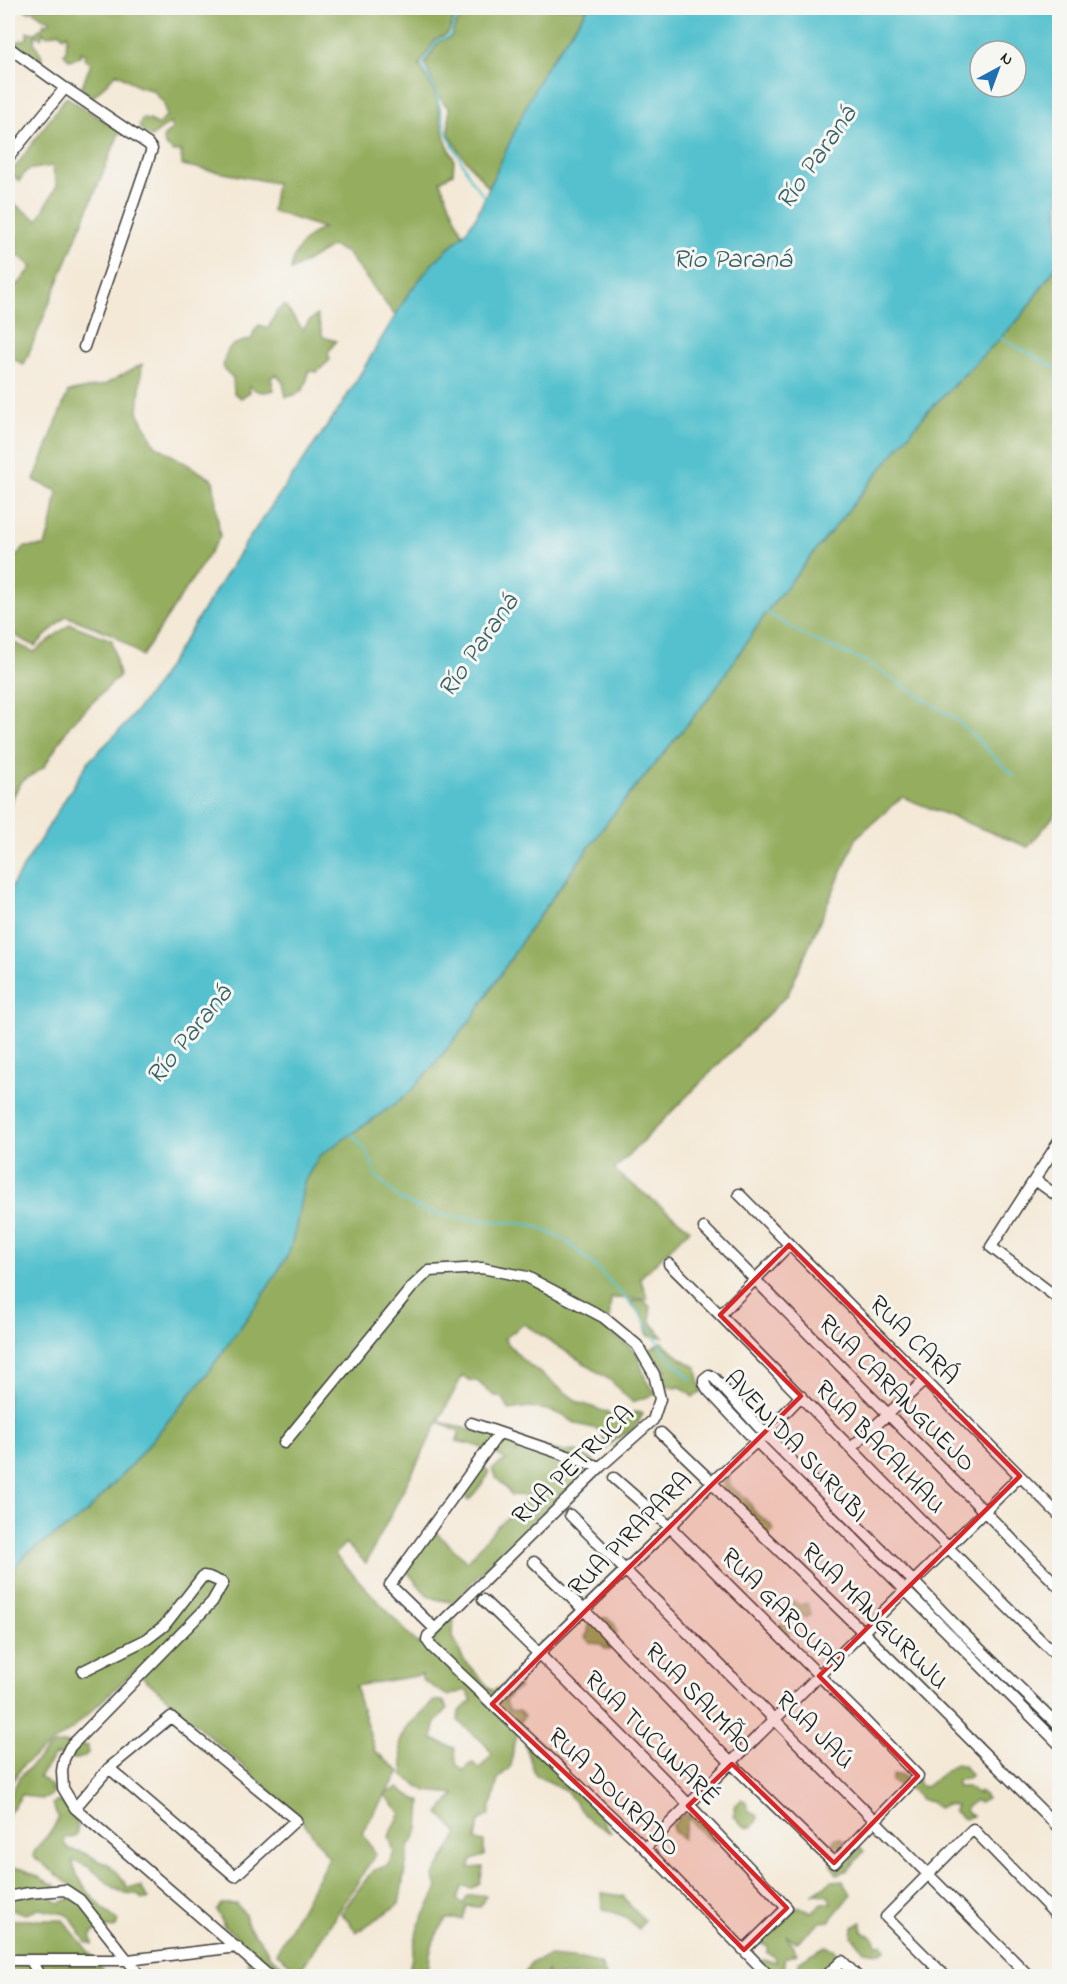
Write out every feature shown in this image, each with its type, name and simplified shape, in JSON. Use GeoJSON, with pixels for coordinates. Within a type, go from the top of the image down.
{"type":"FeatureCollection","features":[{"type":"Feature","properties":{"kind":"street"},"geometry":{"type":"LineString","coordinates":[[8,47],[152,149],[84,347]]}},
{"type":"Feature","properties":{"kind":"street"},"geometry":{"type":"LineString","coordinates":[[8,158],[64,88]]}},
{"type":"Feature","properties":{"kind":"street"},"geometry":{"type":"LineString","coordinates":[[1059,1140],[991,1247],[1059,1300]]}},
{"type":"Feature","properties":{"kind":"street"},"geometry":{"type":"LineString","coordinates":[[1035,1180],[1059,1198]]}},
{"type":"Feature","properties":{"kind":"street","name":"RUA CARÁ"},"geometry":{"type":"LineString","coordinates":[[738,1194],[1059,1516]]}},
{"type":"Feature","properties":{"kind":"street","name":"RUA CARANGUEJO"},"geometry":{"type":"LineString","coordinates":[[704,1228],[1059,1588]]}},
{"type":"Feature","properties":{"kind":"street"},"geometry":{"type":"LineString","coordinates":[[720,1315],[789,1245]]}},
{"type":"Feature","properties":{"kind":"street","name":"RUA BACALHAU"},"geometry":{"type":"LineString","coordinates":[[669,1264],[1059,1659]]}},
{"type":"Feature","properties":{"kind":"street","name":"RUA PETRUCA"},"geometry":{"type":"LineString","coordinates":[[284,1443],[413,1286],[429,1271],[482,1268],[527,1277],[603,1317],[637,1345],[654,1374],[660,1399],[653,1420],[600,1467],[435,1629],[427,1640]]}},
{"type":"Feature","properties":{"kind":"street","name":"AVENIDA SURUBI"},"geometry":{"type":"LineString","coordinates":[[760,1437],[714,1378],[709,1375],[704,1379],[708,1390],[760,1437],[910,1586],[1059,1744]]}},
{"type":"Feature","properties":{"kind":"street"},"geometry":{"type":"LineString","coordinates":[[851,1448],[924,1381]]}},
{"type":"Feature","properties":{"kind":"street","name":"RUA PIRAPARA"},"geometry":{"type":"LineString","coordinates":[[492,1704],[539,1653],[801,1396]]}},
{"type":"Feature","properties":{"kind":"street"},"geometry":{"type":"LineString","coordinates":[[471,1423],[600,1467]]}},
{"type":"Feature","properties":{"kind":"street"},"geometry":{"type":"LineString","coordinates":[[435,1629],[390,1585],[499,1433]]}},
{"type":"Feature","properties":{"kind":"street","name":"RUA MANGURUJU"},"geometry":{"type":"LineString","coordinates":[[661,1433],[1059,1829]]}},
{"type":"Feature","properties":{"kind":"street"},"geometry":{"type":"LineString","coordinates":[[645,1848],[1020,1476]]}},
{"type":"Feature","properties":{"kind":"street","name":"RUA GAROUPA"},"geometry":{"type":"LineString","coordinates":[[615,1478],[670,1527],[918,1776],[874,1820]]}},
{"type":"Feature","properties":{"kind":"street","name":"RUA JAÚ"},"geometry":{"type":"LineString","coordinates":[[570,1515],[1029,1977]]}},
{"type":"Feature","properties":{"kind":"street","name":"RUA SALMÃO"},"geometry":{"type":"LineString","coordinates":[[534,1562],[584,1610],[732,1764],[834,1863],[874,1820]]}},
{"type":"Feature","properties":{"kind":"street"},"geometry":{"type":"LineString","coordinates":[[83,1671],[147,1639],[164,1626],[203,1576],[209,1576],[223,1583],[212,1602],[70,1748],[64,1760],[63,1788],[75,1808],[270,1977]]}},
{"type":"Feature","properties":{"kind":"street","name":"AVENIDA SURUBI"},"geometry":{"type":"LineString","coordinates":[[910,1586],[960,1630],[1059,1727]]}},
{"type":"Feature","properties":{"kind":"street","name":"RUA TUCUNARÉ"},"geometry":{"type":"LineString","coordinates":[[483,1600],[539,1653],[718,1834],[787,1908],[744,1950]]}},
{"type":"Feature","properties":{"kind":"street","name":"RUA DOURADO"},"geometry":{"type":"LineString","coordinates":[[427,1640],[645,1848],[769,1977]]}},
{"type":"Feature","properties":{"kind":"street"},"geometry":{"type":"LineString","coordinates":[[75,1808],[109,1768],[171,1718],[296,1820],[235,1876],[109,1768]]}},
{"type":"Feature","properties":{"kind":"street"},"geometry":{"type":"LineString","coordinates":[[945,1977],[886,1917],[973,1829],[1059,1919]]}},
{"type":"Feature","properties":{"kind":"street"},"geometry":{"type":"LineString","coordinates":[[8,1897],[65,1890],[80,1900],[140,1977]]}},
{"type":"Feature","properties":{"kind":"street"},"geometry":{"type":"LineString","coordinates":[[8,1960],[128,1960],[237,1947]]}},
{"type":"Feature","properties":{"kind":"street"},"geometry":{"type":"LineString","coordinates":[[32,1961],[40,1977]]}},
{"type":"Feature","properties":{"kind":"street"},"geometry":{"type":"LineString","coordinates":[[826,1977],[842,1961],[857,1977]]}},
{"type":"Feature","properties":{"kind":"highlighted area"},"geometry":{"type":"Polygon","coordinates":[[[789,1245],[1020,1476],[819,1676],[918,1776],[834,1863],[732,1764],[688,1806],[787,1908],[744,1950],[645,1848],[492,1704],[801,1396],[720,1315],[789,1245]]]}},
{"type":"Feature","properties":{"kind":"green space"},"geometry":{"type":"Polygon","coordinates":[[[25,8],[458,8],[448,34],[436,39],[419,65],[435,92],[445,139],[454,159],[453,173],[440,181],[463,235],[426,273],[396,317],[347,253],[332,246],[291,271],[294,258],[301,245],[323,228],[272,211],[276,183],[182,165],[181,151],[174,152],[165,145],[163,137],[172,129],[170,123],[151,137],[139,126],[142,119],[150,120],[158,125],[166,116],[164,103],[152,90],[139,87],[117,73],[93,97],[81,88],[91,64],[84,58],[86,54],[81,52],[80,56],[70,60],[64,54],[67,34],[63,37],[59,32],[47,36],[43,32],[41,38],[35,35],[34,42],[42,56],[41,60],[33,58],[30,61],[21,52],[16,42],[27,39],[27,32],[37,33],[42,29],[44,23],[46,25],[50,22],[49,19],[45,19],[32,10],[29,12],[24,10],[25,8]]]}},
{"type":"Feature","properties":{"kind":"green space"},"geometry":{"type":"Polygon","coordinates":[[[466,8],[588,8],[545,69],[489,188],[460,153],[449,134],[449,108],[438,94],[425,64],[438,42],[451,37],[466,8]]]}},
{"type":"Feature","properties":{"kind":"green space"},"geometry":{"type":"Polygon","coordinates":[[[66,97],[120,131],[24,365],[8,355],[8,280],[18,285],[32,267],[19,256],[8,253],[8,200],[38,220],[57,185],[52,166],[27,170],[19,181],[11,173],[66,97]]]}},
{"type":"Feature","properties":{"kind":"green space"},"geometry":{"type":"Polygon","coordinates":[[[1059,262],[1059,810],[1028,847],[902,797],[857,837],[788,994],[614,1170],[690,1229],[640,1278],[648,1299],[611,1298],[608,1330],[637,1353],[646,1381],[657,1394],[632,1402],[610,1380],[524,1324],[504,1339],[523,1360],[578,1402],[606,1412],[617,1420],[634,1412],[643,1413],[636,1426],[606,1449],[601,1430],[577,1424],[548,1410],[529,1407],[509,1410],[503,1398],[493,1395],[477,1381],[471,1381],[462,1376],[366,1563],[345,1543],[335,1555],[418,1644],[430,1638],[454,1615],[453,1636],[463,1659],[492,1691],[504,1685],[510,1676],[518,1675],[519,1688],[512,1692],[505,1701],[510,1710],[519,1711],[524,1716],[520,1722],[522,1728],[514,1742],[511,1766],[498,1779],[489,1815],[479,1821],[476,1840],[484,1842],[484,1856],[472,1860],[469,1868],[483,1867],[480,1884],[472,1888],[463,1886],[457,1900],[463,1904],[468,1896],[486,1895],[480,1907],[467,1906],[463,1919],[447,1919],[444,1923],[433,1943],[427,1974],[408,1976],[418,1927],[438,1888],[433,1877],[458,1833],[439,1813],[455,1794],[426,1791],[404,1776],[400,1742],[408,1726],[434,1701],[443,1701],[448,1708],[436,1722],[432,1739],[455,1748],[456,1764],[464,1771],[473,1763],[479,1769],[492,1755],[485,1744],[458,1720],[459,1712],[472,1700],[466,1690],[448,1696],[422,1680],[422,1675],[355,1686],[375,1751],[400,1772],[386,1793],[398,1788],[421,1802],[419,1829],[409,1847],[399,1904],[357,1932],[341,1913],[372,1871],[388,1865],[394,1852],[389,1836],[401,1813],[385,1795],[362,1832],[376,1854],[300,1971],[317,1976],[296,1976],[299,1971],[276,1953],[329,1858],[301,1818],[135,1670],[72,1729],[24,1764],[8,1787],[8,1586],[16,1566],[27,1553],[87,1512],[131,1465],[204,1378],[262,1297],[300,1200],[304,1182],[319,1156],[395,1104],[437,1061],[473,1017],[529,930],[608,821],[712,694],[768,610],[926,413],[1020,318],[1059,262]]]}},
{"type":"Feature","properties":{"kind":"green space"},"geometry":{"type":"Polygon","coordinates":[[[284,305],[303,330],[317,315],[323,337],[336,341],[328,353],[330,360],[317,372],[308,371],[305,386],[296,394],[286,397],[283,383],[276,374],[271,378],[274,390],[261,392],[249,386],[250,392],[241,398],[234,393],[233,378],[223,368],[226,354],[231,346],[252,339],[259,325],[267,329],[277,311],[284,305]]]}},
{"type":"Feature","properties":{"kind":"green space"},"geometry":{"type":"Polygon","coordinates":[[[142,364],[138,412],[155,445],[213,480],[220,537],[142,656],[114,635],[66,616],[35,646],[8,632],[8,566],[24,547],[45,546],[52,522],[57,491],[34,480],[68,392],[104,385],[142,364]]]}},
{"type":"Feature","properties":{"kind":"green space"},"geometry":{"type":"Polygon","coordinates":[[[70,624],[112,640],[119,676],[70,725],[44,767],[20,783],[8,808],[8,640],[34,652],[70,624]]]}},
{"type":"Feature","properties":{"kind":"green space"},"geometry":{"type":"Polygon","coordinates":[[[644,1300],[650,1307],[651,1322],[663,1337],[648,1336],[643,1316],[632,1306],[631,1301],[644,1300]]]}},
{"type":"Feature","properties":{"kind":"green space"},"geometry":{"type":"Polygon","coordinates":[[[661,1342],[696,1367],[702,1392],[693,1397],[681,1387],[674,1388],[665,1385],[659,1372],[666,1370],[659,1361],[645,1351],[661,1342]]]}},
{"type":"Feature","properties":{"kind":"green space"},"geometry":{"type":"Polygon","coordinates":[[[439,1422],[507,1439],[518,1446],[516,1453],[527,1444],[565,1452],[575,1451],[594,1461],[576,1484],[561,1493],[548,1508],[534,1518],[531,1530],[524,1539],[498,1556],[469,1585],[455,1603],[427,1595],[404,1568],[432,1531],[467,1562],[498,1525],[516,1511],[528,1496],[512,1495],[496,1477],[492,1469],[506,1460],[482,1448],[456,1441],[460,1433],[439,1422]]]}},
{"type":"Feature","properties":{"kind":"green space"},"geometry":{"type":"Polygon","coordinates":[[[483,1465],[489,1473],[488,1476],[467,1500],[466,1486],[483,1465]]]}},
{"type":"Feature","properties":{"kind":"green space"},"geometry":{"type":"Polygon","coordinates":[[[730,1472],[729,1482],[733,1488],[746,1498],[755,1512],[774,1530],[768,1534],[750,1518],[749,1511],[727,1494],[723,1479],[730,1472]]]}},
{"type":"Feature","properties":{"kind":"green space"},"geometry":{"type":"Polygon","coordinates":[[[794,1601],[799,1605],[807,1603],[811,1614],[805,1618],[801,1614],[786,1627],[789,1634],[786,1638],[778,1631],[779,1626],[789,1620],[790,1614],[787,1606],[794,1601]]]}},
{"type":"Feature","properties":{"kind":"green space"},"geometry":{"type":"Polygon","coordinates":[[[600,1618],[607,1618],[615,1625],[617,1633],[608,1638],[611,1649],[606,1649],[601,1644],[590,1643],[585,1637],[589,1631],[587,1630],[588,1625],[593,1625],[600,1618]]]}},
{"type":"Feature","properties":{"kind":"green space"},"geometry":{"type":"Polygon","coordinates":[[[530,1734],[563,1763],[556,1770],[596,1810],[611,1833],[590,1821],[564,1789],[535,1775],[525,1744],[530,1734]]]}},
{"type":"Feature","properties":{"kind":"green space"},"geometry":{"type":"Polygon","coordinates":[[[67,1743],[88,1746],[88,1753],[76,1759],[55,1755],[39,1777],[51,1786],[53,1793],[42,1799],[22,1795],[8,1815],[8,1800],[19,1778],[48,1749],[54,1745],[67,1743]]]}},
{"type":"Feature","properties":{"kind":"green space"},"geometry":{"type":"Polygon","coordinates":[[[955,1764],[964,1766],[971,1775],[968,1779],[957,1780],[957,1787],[968,1787],[977,1794],[981,1792],[987,1799],[979,1803],[975,1801],[966,1808],[966,1812],[973,1816],[964,1819],[953,1812],[956,1806],[946,1804],[938,1808],[931,1802],[922,1800],[912,1790],[891,1781],[893,1775],[901,1775],[909,1780],[918,1777],[919,1785],[925,1787],[955,1764]]]}},
{"type":"Feature","properties":{"kind":"green space"},"geometry":{"type":"Polygon","coordinates":[[[742,1799],[749,1811],[757,1814],[758,1818],[753,1826],[748,1828],[734,1816],[735,1806],[742,1799]]]}},
{"type":"Feature","properties":{"kind":"green space"},"geometry":{"type":"Polygon","coordinates":[[[59,1801],[67,1807],[77,1824],[77,1834],[72,1838],[65,1837],[64,1843],[68,1849],[82,1852],[108,1864],[119,1874],[127,1887],[141,1887],[148,1899],[118,1890],[90,1868],[72,1861],[79,1878],[90,1894],[118,1921],[116,1927],[95,1931],[91,1937],[92,1944],[86,1942],[71,1918],[65,1914],[39,1909],[26,1914],[8,1909],[8,1868],[26,1870],[56,1886],[53,1900],[60,1903],[73,1897],[74,1891],[70,1885],[33,1856],[37,1847],[55,1824],[58,1817],[52,1804],[59,1801]]]}},
{"type":"Feature","properties":{"kind":"green space"},"geometry":{"type":"Polygon","coordinates":[[[683,1814],[693,1814],[716,1835],[715,1842],[702,1834],[688,1818],[683,1839],[674,1832],[672,1826],[683,1814]]]}},
{"type":"Feature","properties":{"kind":"green space"},"geometry":{"type":"Polygon","coordinates":[[[835,1838],[840,1838],[864,1851],[848,1870],[837,1874],[831,1865],[833,1856],[843,1851],[843,1846],[830,1847],[835,1838]]]}},
{"type":"Feature","properties":{"kind":"green space"},"geometry":{"type":"Polygon","coordinates":[[[843,1880],[851,1894],[829,1921],[820,1922],[797,1942],[786,1935],[797,1954],[784,1958],[785,1971],[764,1970],[759,1960],[776,1961],[774,1956],[767,1953],[767,1945],[753,1942],[757,1937],[772,1931],[781,1905],[811,1912],[822,1904],[831,1903],[828,1895],[813,1894],[832,1881],[843,1880]]]}},
{"type":"Feature","properties":{"kind":"green space"},"geometry":{"type":"Polygon","coordinates":[[[602,1893],[623,1896],[645,1920],[639,1929],[623,1916],[603,1909],[602,1893]]]}},
{"type":"Feature","properties":{"kind":"green space"},"geometry":{"type":"Polygon","coordinates":[[[221,1904],[237,1904],[245,1915],[248,1926],[270,1956],[286,1968],[288,1976],[251,1976],[248,1961],[249,1947],[224,1926],[217,1910],[221,1904]]]}},
{"type":"Feature","properties":{"kind":"green space"},"geometry":{"type":"Polygon","coordinates":[[[8,1920],[63,1920],[108,1976],[8,1976],[8,1920]]]}},
{"type":"Feature","properties":{"kind":"green space"},"geometry":{"type":"Polygon","coordinates":[[[862,1922],[862,1932],[873,1937],[877,1946],[882,1944],[885,1950],[880,1953],[864,1951],[852,1936],[853,1927],[862,1922]]]}},
{"type":"Feature","properties":{"kind":"green space"},"geometry":{"type":"Polygon","coordinates":[[[825,1946],[834,1949],[839,1958],[842,1973],[834,1976],[798,1976],[798,1962],[825,1946]]]}},
{"type":"Feature","properties":{"kind":"green space"},"geometry":{"type":"Polygon","coordinates":[[[550,1956],[581,1959],[601,1964],[606,1976],[548,1976],[547,1971],[545,1976],[523,1976],[532,1962],[550,1956]]]}},
{"type":"Feature","properties":{"kind":"water","name":"Rio Paraná"},"geometry":{"type":"Polygon","coordinates":[[[588,8],[1059,8],[1059,262],[1020,318],[926,413],[768,610],[712,694],[608,821],[529,930],[473,1017],[437,1061],[412,1090],[395,1104],[319,1156],[304,1182],[289,1253],[262,1297],[204,1378],[131,1465],[87,1512],[27,1553],[16,1566],[8,1586],[8,892],[88,762],[125,725],[156,685],[243,547],[341,406],[409,293],[433,263],[463,235],[476,217],[545,69],[588,8]]]}},
{"type":"Feature","properties":{"kind":"waterway"},"geometry":{"type":"LineString","coordinates":[[463,8],[454,23],[450,36],[437,41],[422,65],[436,91],[447,134],[472,181],[487,200]]}},
{"type":"Feature","properties":{"kind":"waterway"},"geometry":{"type":"LineString","coordinates":[[999,337],[1060,370]]}},
{"type":"Feature","properties":{"kind":"waterway"},"geometry":{"type":"LineString","coordinates":[[766,612],[809,638],[865,661],[957,720],[1014,776]]}},
{"type":"Feature","properties":{"kind":"waterway"},"geometry":{"type":"LineString","coordinates":[[352,1134],[367,1152],[376,1176],[401,1200],[446,1216],[533,1225],[565,1240],[595,1266],[639,1312],[663,1350],[691,1380]]}},
{"type":"Feature","properties":{"kind":"water label","name":"Río Paraná"},"geometry":{"type":"Point","coordinates":[815,157]}},
{"type":"Feature","properties":{"kind":"water label","name":"Río Paraná"},"geometry":{"type":"Point","coordinates":[477,645]}},
{"type":"Feature","properties":{"kind":"water label","name":"Río Paraná"},"geometry":{"type":"Point","coordinates":[188,1034]}}]}
